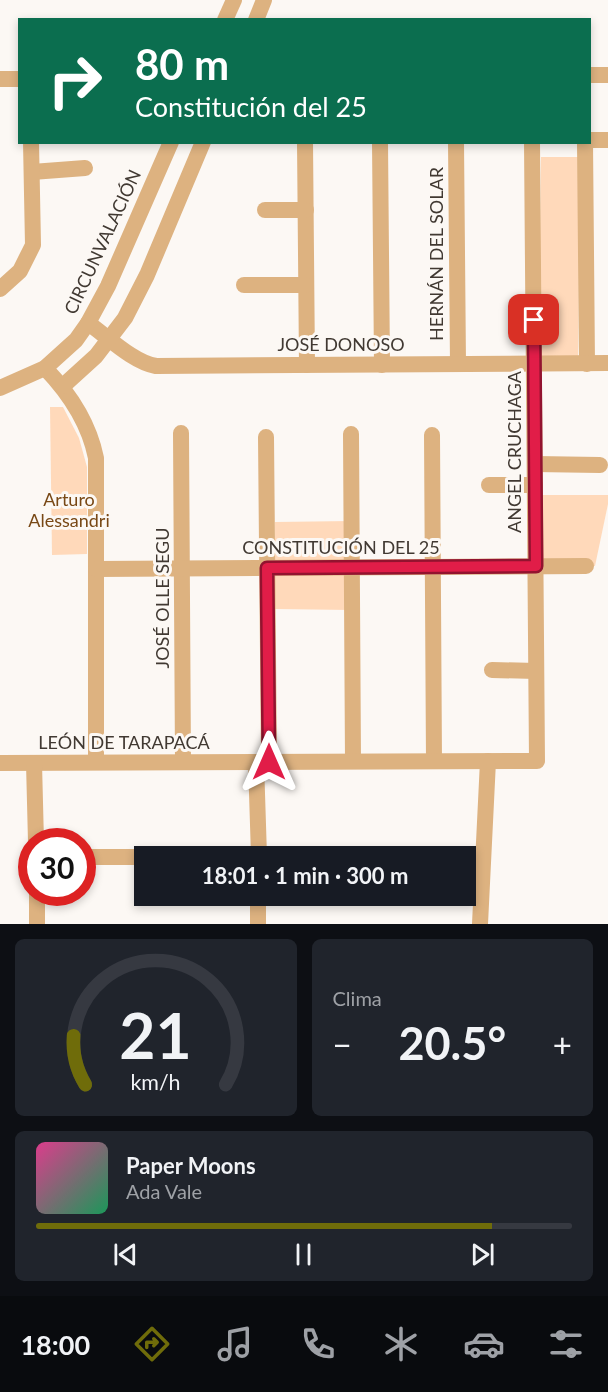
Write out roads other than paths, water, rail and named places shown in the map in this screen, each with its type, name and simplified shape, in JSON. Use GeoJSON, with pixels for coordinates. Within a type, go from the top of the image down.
{"type":"FeatureCollection","features":[{"type":"Feature","properties":{"kind":"street"},"geometry":{"type":"LineString","coordinates":[[226,18],[234,0]]}},
{"type":"Feature","properties":{"kind":"street"},"geometry":{"type":"LineString","coordinates":[[256,18],[264,0]]}},
{"type":"Feature","properties":{"kind":"street"},"geometry":{"type":"LineString","coordinates":[[591,75],[608,75]]}},
{"type":"Feature","properties":{"kind":"street"},"geometry":{"type":"LineString","coordinates":[[0,79],[18,79]]}},
{"type":"Feature","properties":{"kind":"street"},"geometry":{"type":"LineString","coordinates":[[591,140],[608,140]]}},
{"type":"Feature","properties":{"kind":"street"},"geometry":{"type":"LineString","coordinates":[[0,289],[20,271],[33,245],[31,144]]}},
{"type":"Feature","properties":{"kind":"street","name":"CIRCUNVALACIÓN"},"geometry":{"type":"LineString","coordinates":[[0,388],[45,368],[76,340],[88,323],[108,286],[170,144]]}},
{"type":"Feature","properties":{"kind":"street"},"geometry":{"type":"LineString","coordinates":[[63,386],[88,364],[111,338],[137,297],[201,144]]}},
{"type":"Feature","properties":{"kind":"street"},"geometry":{"type":"LineString","coordinates":[[305,144],[307,365]]}},
{"type":"Feature","properties":{"kind":"street"},"geometry":{"type":"LineString","coordinates":[[380,144],[382,364]]}},
{"type":"Feature","properties":{"kind":"street","name":"HERNÁN DEL SOLAR"},"geometry":{"type":"LineString","coordinates":[[456,144],[458,364]]}},
{"type":"Feature","properties":{"kind":"street","name":"ANGEL CRUCHAGA"},"geometry":{"type":"LineString","coordinates":[[532,144],[537,761]]}},
{"type":"Feature","properties":{"kind":"street"},"geometry":{"type":"LineString","coordinates":[[585,144],[587,364]]}},
{"type":"Feature","properties":{"kind":"street"},"geometry":{"type":"LineString","coordinates":[[32,172],[86,168]]}},
{"type":"Feature","properties":{"kind":"street"},"geometry":{"type":"LineString","coordinates":[[265,210],[306,210]]}},
{"type":"Feature","properties":{"kind":"street"},"geometry":{"type":"LineString","coordinates":[[244,285],[306,285]]}},
{"type":"Feature","properties":{"kind":"street","name":"JOSÉ DONOSO"},"geometry":{"type":"LineString","coordinates":[[88,323],[111,338],[133,357],[156,366],[608,363]]}},
{"type":"Feature","properties":{"kind":"street"},"geometry":{"type":"LineString","coordinates":[[45,368],[63,386],[92,438],[96,458],[96,761]]}},
{"type":"Feature","properties":{"kind":"street","name":"JOSÉ OLLE SEGU"},"geometry":{"type":"LineString","coordinates":[[181,433],[183,762]]}},
{"type":"Feature","properties":{"kind":"street"},"geometry":{"type":"LineString","coordinates":[[351,434],[353,761]]}},
{"type":"Feature","properties":{"kind":"street"},"geometry":{"type":"LineString","coordinates":[[432,435],[434,761]]}},
{"type":"Feature","properties":{"kind":"street"},"geometry":{"type":"LineString","coordinates":[[259,846],[267,568],[266,437]]}},
{"type":"Feature","properties":{"kind":"street"},"geometry":{"type":"LineString","coordinates":[[535,464],[600,465]]}},
{"type":"Feature","properties":{"kind":"street"},"geometry":{"type":"LineString","coordinates":[[489,485],[535,485]]}},
{"type":"Feature","properties":{"kind":"street","name":"CONSTITUCIÓN DEL 25"},"geometry":{"type":"LineString","coordinates":[[96,569],[586,566]]}},
{"type":"Feature","properties":{"kind":"street"},"geometry":{"type":"LineString","coordinates":[[492,670],[536,670]]}},
{"type":"Feature","properties":{"kind":"street"},"geometry":{"type":"LineString","coordinates":[[480,924],[488,761]]}},
{"type":"Feature","properties":{"kind":"street","name":"LEÓN DE TARAPACÁ"},"geometry":{"type":"LineString","coordinates":[[0,763],[537,761]]}},
{"type":"Feature","properties":{"kind":"street"},"geometry":{"type":"LineString","coordinates":[[34,763],[36,828]]}},
{"type":"Feature","properties":{"kind":"street"},"geometry":{"type":"LineString","coordinates":[[96,857],[134,857]]}},
{"type":"Feature","properties":{"kind":"street"},"geometry":{"type":"LineString","coordinates":[[476,860],[483,860]]}},
{"type":"Feature","properties":{"kind":"street"},"geometry":{"type":"LineString","coordinates":[[37,906],[37,924]]}},
{"type":"Feature","properties":{"kind":"street"},"geometry":{"type":"LineString","coordinates":[[258,906],[258,924]]}},
{"type":"Feature","properties":{"kind":"park label","name":"Arturo Alessandri"},"geometry":{"type":"Point","coordinates":[69,510]}}]}
